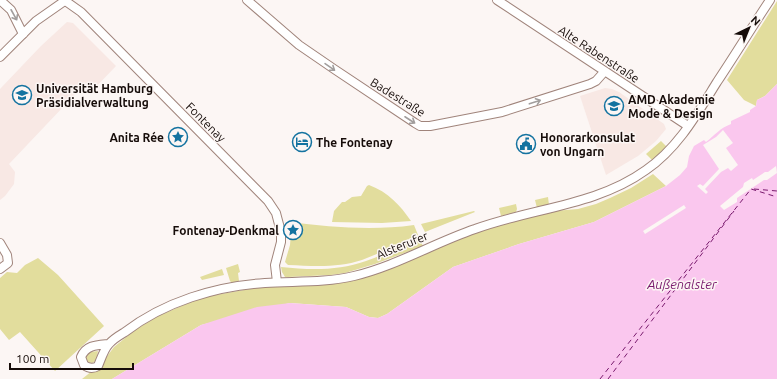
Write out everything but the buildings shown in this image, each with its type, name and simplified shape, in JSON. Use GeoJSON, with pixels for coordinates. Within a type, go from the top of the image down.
{"type":"FeatureCollection","features":[{"type":"Feature","properties":{"kind":"street"},"geometry":{"type":"LineString","coordinates":[[0,0],[11,10],[23,34]]}},
{"type":"Feature","properties":{"kind":"street"},"geometry":{"type":"LineString","coordinates":[[0,57],[36,21],[65,0]]}},
{"type":"Feature","properties":{"kind":"street","name":"Fontenay"},"geometry":{"type":"LineString","coordinates":[[65,0],[80,12],[268,201],[276,213],[281,232],[281,242],[275,265],[277,282]]}},
{"type":"Feature","properties":{"kind":"street","name":"Badestraße"},"geometry":{"type":"LineString","coordinates":[[247,0],[298,44],[415,124],[425,127],[502,112],[590,84],[596,81],[604,72]]}},
{"type":"Feature","properties":{"kind":"street","name":"Alte Rabenstraße"},"geometry":{"type":"LineString","coordinates":[[497,0],[508,3],[604,72],[688,126]]}},
{"type":"Feature","properties":{"kind":"street","name":"Alsterufer"},"geometry":{"type":"LineString","coordinates":[[108,344],[135,323],[185,300],[228,288],[277,282],[336,279],[358,274],[377,268],[475,228],[600,194],[625,183],[647,169],[666,154],[688,126],[770,0]]}},
{"type":"Feature","properties":{"kind":"street"},"geometry":{"type":"LineString","coordinates":[[0,244],[7,255],[8,263],[0,270]]}},
{"type":"Feature","properties":{"kind":"shaded area"},"geometry":{"type":"Polygon","coordinates":[[[777,1],[777,84],[765,96],[757,100],[756,106],[744,100],[727,80],[777,1]]]}},
{"type":"Feature","properties":{"kind":"shaded area"},"geometry":{"type":"Polygon","coordinates":[[[67,22],[73,23],[116,66],[90,93],[82,87],[9,164],[15,172],[14,184],[0,200],[0,89],[41,46],[67,22]]]}},
{"type":"Feature","properties":{"kind":"shaded area"},"geometry":{"type":"Polygon","coordinates":[[[605,88],[619,92],[664,124],[666,129],[656,141],[638,156],[606,175],[580,96],[605,88]]]}},
{"type":"Feature","properties":{"kind":"shaded area"},"geometry":{"type":"Polygon","coordinates":[[[661,141],[667,147],[652,160],[646,154],[661,141]]]}},
{"type":"Feature","properties":{"kind":"shaded area"},"geometry":{"type":"Polygon","coordinates":[[[653,174],[666,186],[594,222],[519,244],[453,267],[387,314],[378,318],[369,317],[346,307],[290,303],[201,325],[112,379],[82,379],[102,363],[114,347],[135,330],[158,316],[204,297],[255,288],[335,282],[510,221],[554,211],[578,209],[596,204],[631,188],[653,174]]]}},
{"type":"Feature","properties":{"kind":"shaded area"},"geometry":{"type":"Polygon","coordinates":[[[369,185],[388,195],[411,221],[382,223],[332,222],[334,211],[342,202],[345,202],[352,197],[361,196],[369,185]]]}},
{"type":"Feature","properties":{"kind":"shaded area"},"geometry":{"type":"Polygon","coordinates":[[[548,197],[549,205],[537,208],[535,200],[548,197]]]}},
{"type":"Feature","properties":{"kind":"shaded area"},"geometry":{"type":"Polygon","coordinates":[[[516,204],[516,212],[501,216],[499,208],[516,204]]]}},
{"type":"Feature","properties":{"kind":"shaded area"},"geometry":{"type":"Polygon","coordinates":[[[475,212],[425,232],[421,224],[475,212]]]}},
{"type":"Feature","properties":{"kind":"shaded area"},"geometry":{"type":"Polygon","coordinates":[[[289,222],[335,227],[367,228],[414,225],[418,235],[353,263],[326,266],[288,265],[285,262],[290,245],[291,233],[289,222]]]}},
{"type":"Feature","properties":{"kind":"shaded area"},"geometry":{"type":"Polygon","coordinates":[[[419,238],[423,246],[375,264],[345,273],[285,277],[282,272],[281,267],[324,269],[345,267],[379,256],[419,238]]]}},
{"type":"Feature","properties":{"kind":"shaded area"},"geometry":{"type":"Polygon","coordinates":[[[38,258],[58,275],[104,326],[55,371],[20,332],[9,340],[0,329],[0,278],[7,272],[17,273],[25,265],[38,258]]]}},
{"type":"Feature","properties":{"kind":"shaded area"},"geometry":{"type":"Polygon","coordinates":[[[238,264],[240,272],[238,273],[239,281],[232,283],[226,268],[238,264]]]}},
{"type":"Feature","properties":{"kind":"shaded area"},"geometry":{"type":"Polygon","coordinates":[[[222,269],[224,275],[202,280],[200,277],[222,269]]]}},
{"type":"Feature","properties":{"kind":"shaded area"},"geometry":{"type":"Polygon","coordinates":[[[98,351],[96,361],[92,363],[88,362],[86,358],[87,354],[98,351]]]}},
{"type":"Feature","properties":{"kind":"water","name":"Außenalster"},"geometry":{"type":"Polygon","coordinates":[[[777,84],[777,379],[112,379],[201,325],[257,307],[290,303],[346,307],[369,317],[378,318],[387,314],[453,267],[519,244],[594,222],[666,186],[680,175],[687,167],[689,156],[694,146],[704,140],[706,142],[731,124],[731,121],[750,112],[750,110],[756,106],[757,100],[765,96],[777,84]]]}},
{"type":"Feature","properties":{"kind":"pier"},"geometry":{"type":"Polygon","coordinates":[[[723,130],[733,143],[726,148],[738,165],[731,171],[728,168],[721,172],[705,189],[708,192],[706,194],[697,186],[700,184],[703,186],[719,169],[703,145],[716,137],[723,130]]]}},
{"type":"Feature","properties":{"kind":"pier"},"geometry":{"type":"Polygon","coordinates":[[[776,166],[777,173],[737,198],[737,202],[724,210],[720,206],[743,187],[744,183],[752,178],[753,180],[776,166]]]}},
{"type":"Feature","properties":{"kind":"pier"},"geometry":{"type":"Polygon","coordinates":[[[684,205],[686,208],[645,234],[643,231],[684,205]]]}},
{"type":"Feature","properties":{"kind":"ferry route"},"geometry":{"type":"LineString","coordinates":[[600,379],[751,189],[777,197]]}},
{"type":"Feature","properties":{"kind":"ferry route"},"geometry":{"type":"LineString","coordinates":[[754,189],[777,191]]}},
{"type":"Feature","properties":{"kind":"ferry route"},"geometry":{"type":"LineString","coordinates":[[608,379],[734,211]]}},
{"type":"Feature","properties":{"kind":"place","name":"Universität Hamburg Präsidialverwaltung"},"geometry":{"type":"Point","coordinates":[22,95]}},
{"type":"Feature","properties":{"kind":"place","name":"AMD Akademie Mode & Design"},"geometry":{"type":"Point","coordinates":[614,106]}},
{"type":"Feature","properties":{"kind":"place","name":"Anita Rée"},"geometry":{"type":"Point","coordinates":[178,137]}},
{"type":"Feature","properties":{"kind":"place","name":"The Fontenay"},"geometry":{"type":"Point","coordinates":[302,142]}},
{"type":"Feature","properties":{"kind":"place","name":"Honorarkonsulat von Ungarn"},"geometry":{"type":"Point","coordinates":[526,144]}},
{"type":"Feature","properties":{"kind":"place","name":"Fontenay-Denkmal"},"geometry":{"type":"Point","coordinates":[293,230]}}]}
